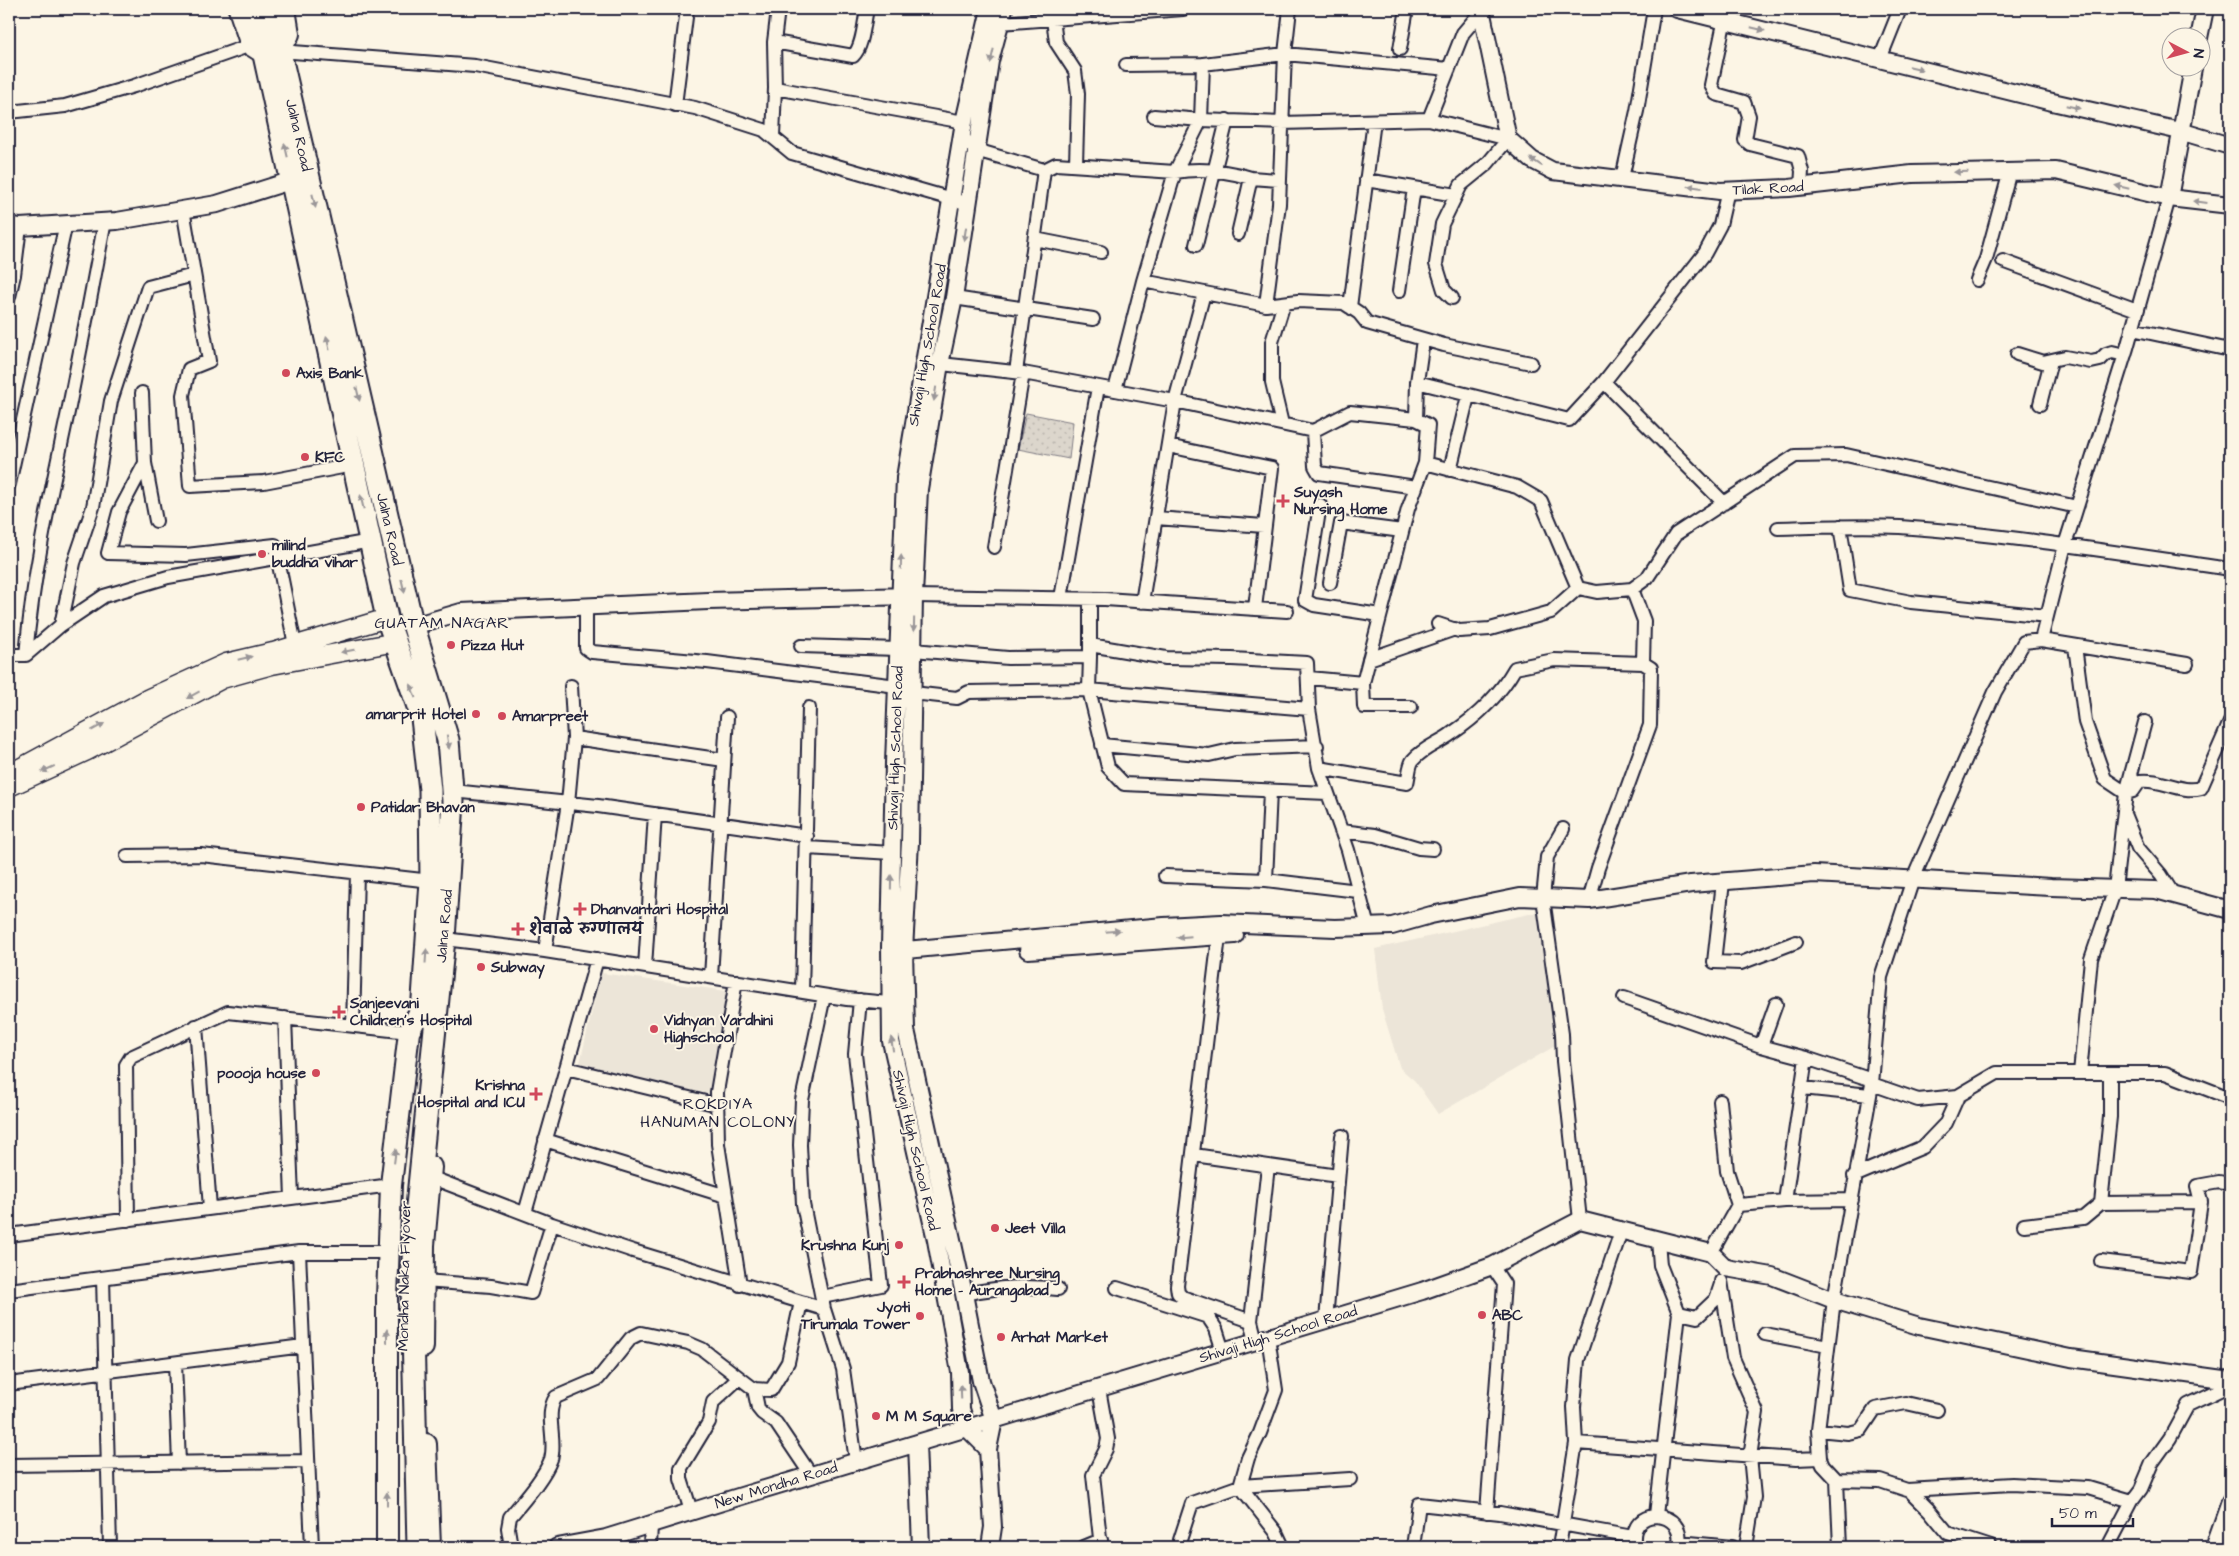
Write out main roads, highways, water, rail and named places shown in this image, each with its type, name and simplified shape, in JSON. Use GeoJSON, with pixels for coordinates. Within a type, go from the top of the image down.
{"type":"FeatureCollection","features":[{"type":"Feature","properties":{"kind":"highway"},"geometry":{"type":"LineString","coordinates":[[254,9],[265,50]]}},
{"type":"Feature","properties":{"kind":"highway"},"geometry":{"type":"LineString","coordinates":[[265,50],[270,9]]}},
{"type":"Feature","properties":{"kind":"highway","name":"Jalna Road"},"geometry":{"type":"LineString","coordinates":[[265,50],[387,618],[422,718],[430,790],[430,1008]]}},
{"type":"Feature","properties":{"kind":"highway","name":"Jalna Road"},"geometry":{"type":"LineString","coordinates":[[265,50],[345,340],[413,626],[448,740],[452,791],[444,939],[430,1008]]}},
{"type":"Feature","properties":{"kind":"highway","name":"Mondha Naka Flyover"},"geometry":{"type":"LineString","coordinates":[[406,1547],[401,1251],[421,1035],[430,1008]]}},
{"type":"Feature","properties":{"kind":"highway","name":"Mondha Naka Flyover"},"geometry":{"type":"LineString","coordinates":[[418,1547],[412,1287],[421,1035]]}},
{"type":"Feature","properties":{"kind":"main road"},"geometry":{"type":"LineString","coordinates":[[239,9],[265,50],[289,34],[285,9]]}},
{"type":"Feature","properties":{"kind":"main road"},"geometry":{"type":"LineString","coordinates":[[9,774],[150,698],[226,663],[387,618]]}},
{"type":"Feature","properties":{"kind":"main road"},"geometry":{"type":"LineString","coordinates":[[9,787],[87,751],[222,679],[272,665],[396,642]]}},
{"type":"Feature","properties":{"kind":"main road"},"geometry":{"type":"LineString","coordinates":[[430,1008],[441,1050],[424,1245],[423,1377],[430,1547]]}},
{"type":"Feature","properties":{"kind":"main road"},"geometry":{"type":"LineString","coordinates":[[388,1547],[387,1298],[391,1185],[421,1035]]}},
{"type":"Feature","properties":{"kind":"place","name":"Axis Bank"},"geometry":{"type":"Point","coordinates":[286,373]}},
{"type":"Feature","properties":{"kind":"place","name":"KFC"},"geometry":{"type":"Point","coordinates":[305,457]}},
{"type":"Feature","properties":{"kind":"place","name":"Suyash Nursing Home"},"geometry":{"type":"Point","coordinates":[1283,501]}},
{"type":"Feature","properties":{"kind":"place","name":"milind buddha vihar"},"geometry":{"type":"Point","coordinates":[262,554]}},
{"type":"Feature","properties":{"kind":"place","name":"Pizza Hut"},"geometry":{"type":"Point","coordinates":[451,645]}},
{"type":"Feature","properties":{"kind":"place","name":"amarprit Hotel"},"geometry":{"type":"Point","coordinates":[476,714]}},
{"type":"Feature","properties":{"kind":"place","name":"Amarpreet"},"geometry":{"type":"Point","coordinates":[502,716]}},
{"type":"Feature","properties":{"kind":"place","name":"Patidar Bhavan"},"geometry":{"type":"Point","coordinates":[361,807]}},
{"type":"Feature","properties":{"kind":"place","name":"Dhanvantari Hospital"},"geometry":{"type":"Point","coordinates":[580,909]}},
{"type":"Feature","properties":{"kind":"place","name":"शेवाळे रुग्णालय"},"geometry":{"type":"Point","coordinates":[518,929]}},
{"type":"Feature","properties":{"kind":"place","name":"Subway"},"geometry":{"type":"Point","coordinates":[481,967]}},
{"type":"Feature","properties":{"kind":"place","name":"Sanjeevani Children's Hospital"},"geometry":{"type":"Point","coordinates":[339,1012]}},
{"type":"Feature","properties":{"kind":"place","name":"Vidnyan Vardhini Highschool"},"geometry":{"type":"Point","coordinates":[654,1029]}},
{"type":"Feature","properties":{"kind":"place","name":"poooja house"},"geometry":{"type":"Point","coordinates":[316,1073]}},
{"type":"Feature","properties":{"kind":"place","name":"Krishna Hospital and ICU"},"geometry":{"type":"Point","coordinates":[536,1094]}},
{"type":"Feature","properties":{"kind":"place","name":"Jeet Villa"},"geometry":{"type":"Point","coordinates":[995,1228]}},
{"type":"Feature","properties":{"kind":"place","name":"Krushna Kunj"},"geometry":{"type":"Point","coordinates":[899,1245]}},
{"type":"Feature","properties":{"kind":"place","name":"Prabhashree Nursing Home - Aurangabad"},"geometry":{"type":"Point","coordinates":[904,1282]}},
{"type":"Feature","properties":{"kind":"place","name":"ABC"},"geometry":{"type":"Point","coordinates":[1482,1315]}},
{"type":"Feature","properties":{"kind":"place","name":"Jyoti Tirumala Tower"},"geometry":{"type":"Point","coordinates":[920,1316]}},
{"type":"Feature","properties":{"kind":"place","name":"Arhat Market"},"geometry":{"type":"Point","coordinates":[1001,1337]}},
{"type":"Feature","properties":{"kind":"place","name":"M M Square"},"geometry":{"type":"Point","coordinates":[876,1416]}},
{"type":"Feature","properties":{"kind":"district","name":"GUATAM NAGAR"},"geometry":{"type":"Point","coordinates":[442,622]}},
{"type":"Feature","properties":{"kind":"district","name":"ROKDIYA HANUMAN COLONY"},"geometry":{"type":"Point","coordinates":[718,1112]}}]}
